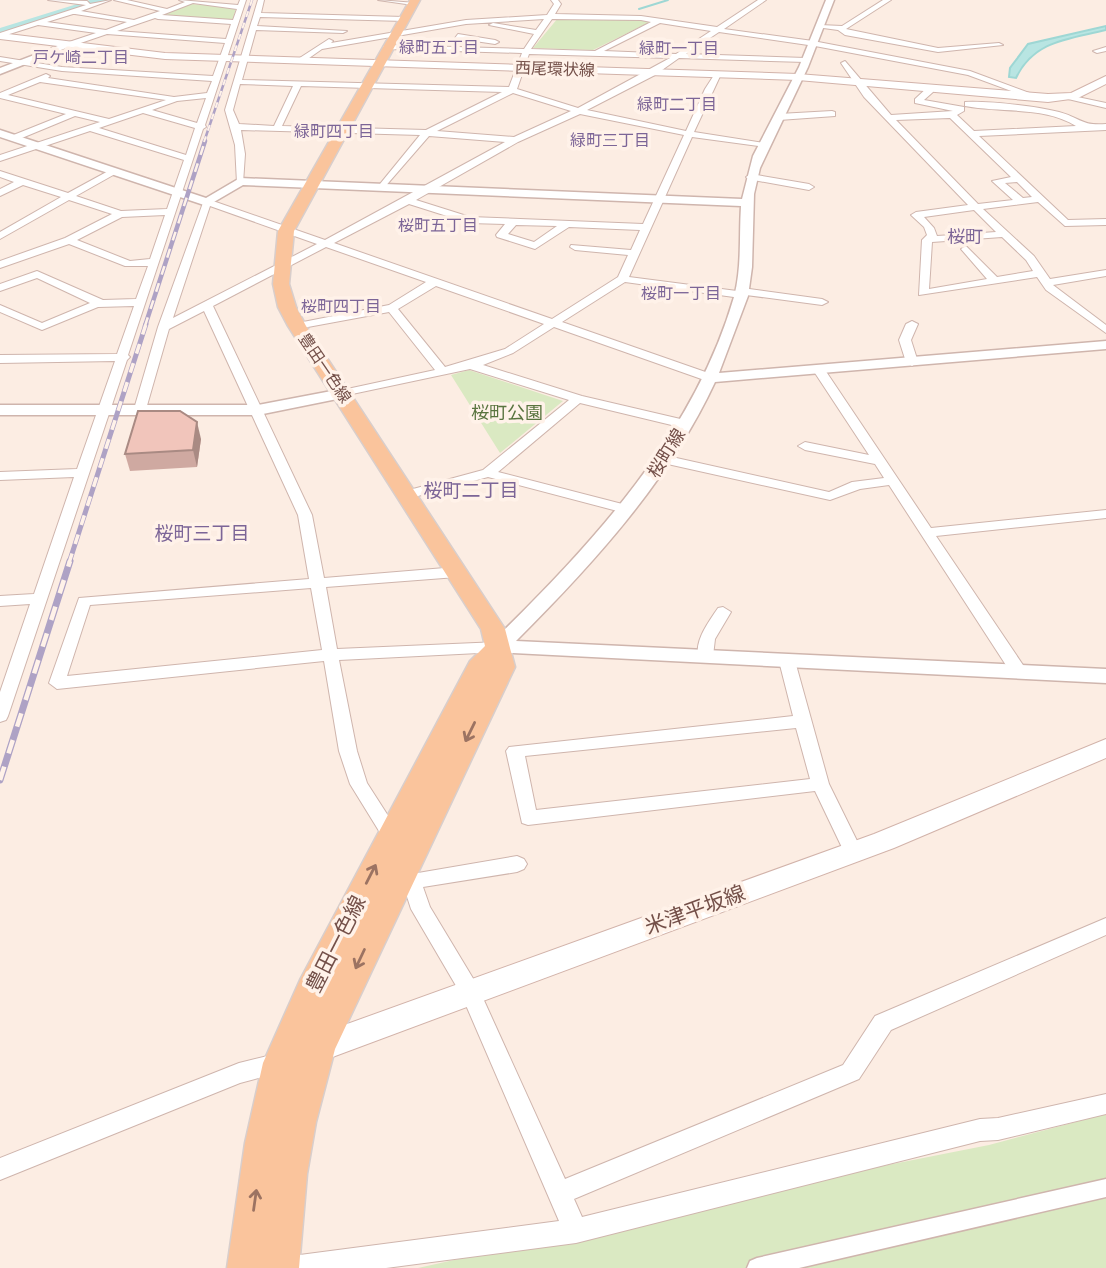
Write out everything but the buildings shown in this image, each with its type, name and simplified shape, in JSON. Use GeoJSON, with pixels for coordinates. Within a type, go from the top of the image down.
{"type":"FeatureCollection","features":[{"type":"Feature","properties":{"kind":"main road","name":"豊田一色線"},"geometry":{"type":"LineString","coordinates":[[280,1268],[289,1174],[298,1122],[318,1048],[410,872],[502,667],[493,629],[297,326],[281,284],[286,231],[414,2]]}},
{"type":"Feature","properties":{"kind":"main road","name":"西尾環状線"},"geometry":{"type":"LineString","coordinates":[[0,34],[66,46],[152,55],[798,77],[1039,98],[1071,97],[1106,79]]}},
{"type":"Feature","properties":{"kind":"main road","name":"豊田一色線"},"geometry":{"type":"LineString","coordinates":[[246,1268],[263,1143],[280,1062],[311,990],[392,833],[483,661],[499,647]]}},
{"type":"Feature","properties":{"kind":"main road","name":"米津平坂線"},"geometry":{"type":"LineString","coordinates":[[280,1062],[854,853],[1106,748]]}},
{"type":"Feature","properties":{"kind":"street"},"geometry":{"type":"LineString","coordinates":[[51,0],[98,0]]}},
{"type":"Feature","properties":{"kind":"street"},"geometry":{"type":"LineString","coordinates":[[0,34],[108,0]]}},
{"type":"Feature","properties":{"kind":"street"},"geometry":{"type":"LineString","coordinates":[[117,0],[168,10]]}},
{"type":"Feature","properties":{"kind":"street"},"geometry":{"type":"LineString","coordinates":[[140,409],[164,327],[207,202],[240,181],[243,155],[237,127],[229,110],[246,60],[261,0]]}},
{"type":"Feature","properties":{"kind":"street"},"geometry":{"type":"LineString","coordinates":[[382,0],[414,2]]}},
{"type":"Feature","properties":{"kind":"street"},"geometry":{"type":"LineString","coordinates":[[383,186],[427,133],[512,90],[527,49],[558,4],[554,0]]}},
{"type":"Feature","properties":{"kind":"street"},"geometry":{"type":"LineString","coordinates":[[164,327],[408,201],[515,140],[652,73],[763,0]]}},
{"type":"Feature","properties":{"kind":"street","name":"桜町線"},"geometry":{"type":"LineString","coordinates":[[499,647],[535,612],[654,475],[710,378],[746,274],[751,177],[806,60],[830,0]]}},
{"type":"Feature","properties":{"kind":"street"},"geometry":{"type":"LineString","coordinates":[[820,27],[841,29],[888,0]]}},
{"type":"Feature","properties":{"kind":"street"},"geometry":{"type":"LineString","coordinates":[[0,71],[186,1],[242,3],[41,598],[6,685],[0,716]]}},
{"type":"Feature","properties":{"kind":"street"},"geometry":{"type":"LineString","coordinates":[[0,34],[83,2]]}},
{"type":"Feature","properties":{"kind":"street"},"geometry":{"type":"LineString","coordinates":[[75,12],[135,21]]}},
{"type":"Feature","properties":{"kind":"street"},"geometry":{"type":"LineString","coordinates":[[257,15],[404,19]]}},
{"type":"Feature","properties":{"kind":"street"},"geometry":{"type":"LineString","coordinates":[[321,47],[390,41],[470,22],[551,16],[625,16],[863,51],[968,72],[1039,98]]}},
{"type":"Feature","properties":{"kind":"street"},"geometry":{"type":"LineString","coordinates":[[149,17],[237,22]]}},
{"type":"Feature","properties":{"kind":"street"},"geometry":{"type":"LineString","coordinates":[[299,61],[343,31],[353,17]]}},
{"type":"Feature","properties":{"kind":"street"},"geometry":{"type":"LineString","coordinates":[[596,52],[658,21]]}},
{"type":"Feature","properties":{"kind":"street"},"geometry":{"type":"LineString","coordinates":[[470,22],[539,33]]}},
{"type":"Feature","properties":{"kind":"street"},"geometry":{"type":"LineString","coordinates":[[451,49],[470,22]]}},
{"type":"Feature","properties":{"kind":"street"},"geometry":{"type":"LineString","coordinates":[[38,23],[105,32],[230,41]]}},
{"type":"Feature","properties":{"kind":"street"},"geometry":{"type":"LineString","coordinates":[[252,28],[343,31]]}},
{"type":"Feature","properties":{"kind":"street"},"geometry":{"type":"LineString","coordinates":[[841,29],[845,33],[935,49],[999,46]]}},
{"type":"Feature","properties":{"kind":"street"},"geometry":{"type":"LineString","coordinates":[[458,36],[527,49]]}},
{"type":"Feature","properties":{"kind":"street"},"geometry":{"type":"LineString","coordinates":[[390,41],[451,49],[527,49],[806,60]]}},
{"type":"Feature","properties":{"kind":"street"},"geometry":{"type":"LineString","coordinates":[[0,58],[62,69],[217,79]]}},
{"type":"Feature","properties":{"kind":"street"},"geometry":{"type":"LineString","coordinates":[[845,63],[856,82],[888,118],[974,207],[1006,234],[1060,298],[1106,330]]}},
{"type":"Feature","properties":{"kind":"street"},"geometry":{"type":"LineString","coordinates":[[968,72],[981,63]]}},
{"type":"Feature","properties":{"kind":"street"},"geometry":{"type":"LineString","coordinates":[[0,96],[62,69]]}},
{"type":"Feature","properties":{"kind":"street"},"geometry":{"type":"LineString","coordinates":[[0,410],[258,410],[442,372],[509,351],[623,279],[719,75]]}},
{"type":"Feature","properties":{"kind":"street"},"geometry":{"type":"LineString","coordinates":[[38,79],[176,99]]}},
{"type":"Feature","properties":{"kind":"street"},"geometry":{"type":"LineString","coordinates":[[239,82],[512,90],[579,111],[689,134],[766,144]]}},
{"type":"Feature","properties":{"kind":"street"},"geometry":{"type":"LineString","coordinates":[[278,128],[298,84]]}},
{"type":"Feature","properties":{"kind":"street"},"geometry":{"type":"LineString","coordinates":[[929,88],[929,92],[918,101],[956,112],[973,134],[1065,223],[1106,222]]}},
{"type":"Feature","properties":{"kind":"street"},"geometry":{"type":"LineString","coordinates":[[888,118],[956,112],[983,93]]}},
{"type":"Feature","properties":{"kind":"street"},"geometry":{"type":"LineString","coordinates":[[0,158],[176,99],[211,95]]}},
{"type":"Feature","properties":{"kind":"street"},"geometry":{"type":"LineString","coordinates":[[0,96],[108,121]]}},
{"type":"Feature","properties":{"kind":"street"},"geometry":{"type":"LineString","coordinates":[[1071,97],[1106,106]]}},
{"type":"Feature","properties":{"kind":"street"},"geometry":{"type":"LineString","coordinates":[[968,104],[986,108],[1027,110],[1071,119],[1086,128]]}},
{"type":"Feature","properties":{"kind":"street"},"geometry":{"type":"LineString","coordinates":[[143,110],[202,127]]}},
{"type":"Feature","properties":{"kind":"street"},"geometry":{"type":"LineString","coordinates":[[14,138],[75,113]]}},
{"type":"Feature","properties":{"kind":"street"},"geometry":{"type":"LineString","coordinates":[[779,117],[832,114]]}},
{"type":"Feature","properties":{"kind":"street"},"geometry":{"type":"LineString","coordinates":[[89,127],[190,159]]}},
{"type":"Feature","properties":{"kind":"street"},"geometry":{"type":"LineString","coordinates":[[237,127],[427,133],[515,140]]}},
{"type":"Feature","properties":{"kind":"street"},"geometry":{"type":"LineString","coordinates":[[973,134],[1106,127]]}},
{"type":"Feature","properties":{"kind":"street"},"geometry":{"type":"LineString","coordinates":[[0,134],[207,202],[710,378],[1106,345]]}},
{"type":"Feature","properties":{"kind":"street"},"geometry":{"type":"LineString","coordinates":[[0,236],[112,172]]}},
{"type":"Feature","properties":{"kind":"street"},"geometry":{"type":"LineString","coordinates":[[0,174],[120,214],[170,212]]}},
{"type":"Feature","properties":{"kind":"street"},"geometry":{"type":"LineString","coordinates":[[751,177],[809,187]]}},
{"type":"Feature","properties":{"kind":"street"},"geometry":{"type":"LineString","coordinates":[[1019,179],[997,181],[1020,201]]}},
{"type":"Feature","properties":{"kind":"street"},"geometry":{"type":"LineString","coordinates":[[240,181],[659,199],[748,208]]}},
{"type":"Feature","properties":{"kind":"street"},"geometry":{"type":"LineString","coordinates":[[0,193],[21,182]]}},
{"type":"Feature","properties":{"kind":"street"},"geometry":{"type":"LineString","coordinates":[[932,239],[930,229],[916,215],[1040,198]]}},
{"type":"Feature","properties":{"kind":"street"},"geometry":{"type":"LineString","coordinates":[[408,201],[469,220],[646,227]]}},
{"type":"Feature","properties":{"kind":"street"},"geometry":{"type":"LineString","coordinates":[[0,265],[69,240],[120,214]]}},
{"type":"Feature","properties":{"kind":"street"},"geometry":{"type":"LineString","coordinates":[[513,222],[501,235],[535,246],[567,224]]}},
{"type":"Feature","properties":{"kind":"street"},"geometry":{"type":"LineString","coordinates":[[1006,234],[927,240],[923,293],[995,281],[1106,273]]}},
{"type":"Feature","properties":{"kind":"street"},"geometry":{"type":"LineString","coordinates":[[69,240],[128,264],[153,262]]}},
{"type":"Feature","properties":{"kind":"street"},"geometry":{"type":"LineString","coordinates":[[575,247],[635,253]]}},
{"type":"Feature","properties":{"kind":"street"},"geometry":{"type":"LineString","coordinates":[[966,249],[995,281]]}},
{"type":"Feature","properties":{"kind":"street"},"geometry":{"type":"LineString","coordinates":[[0,253],[14,256],[13,261]]}},
{"type":"Feature","properties":{"kind":"street"},"geometry":{"type":"LineString","coordinates":[[13,261],[102,304]]}},
{"type":"Feature","properties":{"kind":"street"},"geometry":{"type":"LineString","coordinates":[[0,288],[37,274]]}},
{"type":"Feature","properties":{"kind":"street"},"geometry":{"type":"LineString","coordinates":[[623,279],[822,302]]}},
{"type":"Feature","properties":{"kind":"street"},"geometry":{"type":"LineString","coordinates":[[297,326],[392,308],[434,282]]}},
{"type":"Feature","properties":{"kind":"street"},"geometry":{"type":"LineString","coordinates":[[0,308],[42,327],[102,304],[141,302]]}},
{"type":"Feature","properties":{"kind":"street"},"geometry":{"type":"LineString","coordinates":[[207,304],[305,515],[330,654],[352,762],[359,783],[392,833],[410,872],[421,909],[470,991],[576,1231]]}},
{"type":"Feature","properties":{"kind":"street"},"geometry":{"type":"LineString","coordinates":[[392,308],[442,372]]}},
{"type":"Feature","properties":{"kind":"street"},"geometry":{"type":"LineString","coordinates":[[912,324],[905,340],[912,362]]}},
{"type":"Feature","properties":{"kind":"street"},"geometry":{"type":"LineString","coordinates":[[0,359],[124,357]]}},
{"type":"Feature","properties":{"kind":"street"},"geometry":{"type":"LineString","coordinates":[[471,365],[578,399],[684,424]]}},
{"type":"Feature","properties":{"kind":"street"},"geometry":{"type":"LineString","coordinates":[[819,370],[1019,672]]}},
{"type":"Feature","properties":{"kind":"street"},"geometry":{"type":"LineString","coordinates":[[407,495],[488,473],[578,399]]}},
{"type":"Feature","properties":{"kind":"street"},"geometry":{"type":"LineString","coordinates":[[805,446],[879,461]]}},
{"type":"Feature","properties":{"kind":"street"},"geometry":{"type":"LineString","coordinates":[[663,459],[830,496],[857,485],[892,481]]}},
{"type":"Feature","properties":{"kind":"street"},"geometry":{"type":"LineString","coordinates":[[0,476],[84,473]]}},
{"type":"Feature","properties":{"kind":"street"},"geometry":{"type":"LineString","coordinates":[[488,473],[625,509]]}},
{"type":"Feature","properties":{"kind":"street"},"geometry":{"type":"LineString","coordinates":[[927,533],[1106,514]]}},
{"type":"Feature","properties":{"kind":"street"},"geometry":{"type":"LineString","coordinates":[[457,572],[84,601],[57,683],[330,654],[499,647],[1106,676]]}},
{"type":"Feature","properties":{"kind":"street"},"geometry":{"type":"LineString","coordinates":[[0,601],[41,598]]}},
{"type":"Feature","properties":{"kind":"street"},"geometry":{"type":"LineString","coordinates":[[705,656],[707,639],[723,612]]}},
{"type":"Feature","properties":{"kind":"street"},"geometry":{"type":"LineString","coordinates":[[787,661],[820,784],[854,853]]}},
{"type":"Feature","properties":{"kind":"street"},"geometry":{"type":"LineString","coordinates":[[804,721],[515,751],[528,818],[820,784]]}},
{"type":"Feature","properties":{"kind":"street"},"geometry":{"type":"LineString","coordinates":[[410,872],[517,864]]}},
{"type":"Feature","properties":{"kind":"street"},"geometry":{"type":"LineString","coordinates":[[559,1193],[851,1072],[883,1023],[1106,926]]}},
{"type":"Feature","properties":{"kind":"street"},"geometry":{"type":"LineString","coordinates":[[0,1169],[239,1073],[280,1062]]}},
{"type":"Feature","properties":{"kind":"street"},"geometry":{"type":"LineString","coordinates":[[292,1268],[576,1231],[980,1130],[998,1129],[1106,1104]]}},
{"type":"Feature","properties":{"kind":"street"},"geometry":{"type":"LineString","coordinates":[[757,1268],[1106,1188]]}},
{"type":"Feature","properties":{"kind":"green space"},"geometry":{"type":"Polygon","coordinates":[[[191,4],[236,7],[233,21],[156,16],[191,4]]]}},
{"type":"Feature","properties":{"kind":"green space"},"geometry":{"type":"Polygon","coordinates":[[[558,18],[650,22],[593,50],[533,48],[558,18]]]}},
{"type":"Feature","properties":{"kind":"green space","name":"桜町公園"},"geometry":{"type":"Polygon","coordinates":[[[469,370],[563,401],[500,453],[451,375],[469,370]]]}},
{"type":"Feature","properties":{"kind":"green space"},"geometry":{"type":"Polygon","coordinates":[[[1106,1114],[1106,1268],[418,1268],[842,1174],[989,1145],[1106,1114]]]}},
{"type":"Feature","properties":{"kind":"water"},"geometry":{"type":"Polygon","coordinates":[[[1106,26],[1106,30],[1066,39],[1043,48],[1024,65],[1016,78],[1009,77],[1010,68],[1028,44],[1106,26]]]}},
{"type":"Feature","properties":{"kind":"waterway"},"geometry":{"type":"LineString","coordinates":[[0,32],[102,0]]}},
{"type":"Feature","properties":{"kind":"waterway"},"geometry":{"type":"LineString","coordinates":[[639,9],[668,0]]}},
{"type":"Feature","properties":{"kind":"railway"},"geometry":{"type":"LineString","coordinates":[[204,142],[252,0]]}},
{"type":"Feature","properties":{"kind":"railway"},"geometry":{"type":"LineString","coordinates":[[145,326],[205,141]]}},
{"type":"Feature","properties":{"kind":"railway"},"geometry":{"type":"LineString","coordinates":[[69,563],[146,324]]}},
{"type":"Feature","properties":{"kind":"railway"},"geometry":{"type":"LineString","coordinates":[[0,780],[70,561]]}},
{"type":"Feature","properties":{"kind":"district","name":"緑町五丁目"},"geometry":{"type":"Point","coordinates":[439,47]}},
{"type":"Feature","properties":{"kind":"district","name":"緑町一丁目"},"geometry":{"type":"Point","coordinates":[679,48]}},
{"type":"Feature","properties":{"kind":"district","name":"戸ケ崎二丁目"},"geometry":{"type":"Point","coordinates":[81,57]}},
{"type":"Feature","properties":{"kind":"district","name":"緑町二丁目"},"geometry":{"type":"Point","coordinates":[677,104]}},
{"type":"Feature","properties":{"kind":"district","name":"緑町四丁目"},"geometry":{"type":"Point","coordinates":[334,131]}},
{"type":"Feature","properties":{"kind":"district","name":"緑町三丁目"},"geometry":{"type":"Point","coordinates":[610,140]}},
{"type":"Feature","properties":{"kind":"district","name":"桜町五丁目"},"geometry":{"type":"Point","coordinates":[438,225]}},
{"type":"Feature","properties":{"kind":"district","name":"桜町"},"geometry":{"type":"Point","coordinates":[965,236]}},
{"type":"Feature","properties":{"kind":"district","name":"桜町一丁目"},"geometry":{"type":"Point","coordinates":[681,293]}},
{"type":"Feature","properties":{"kind":"district","name":"桜町四丁目"},"geometry":{"type":"Point","coordinates":[341,306]}},
{"type":"Feature","properties":{"kind":"district","name":"桜町二丁目"},"geometry":{"type":"Point","coordinates":[471,490]}},
{"type":"Feature","properties":{"kind":"district","name":"桜町三丁目"},"geometry":{"type":"Point","coordinates":[202,533]}}]}
